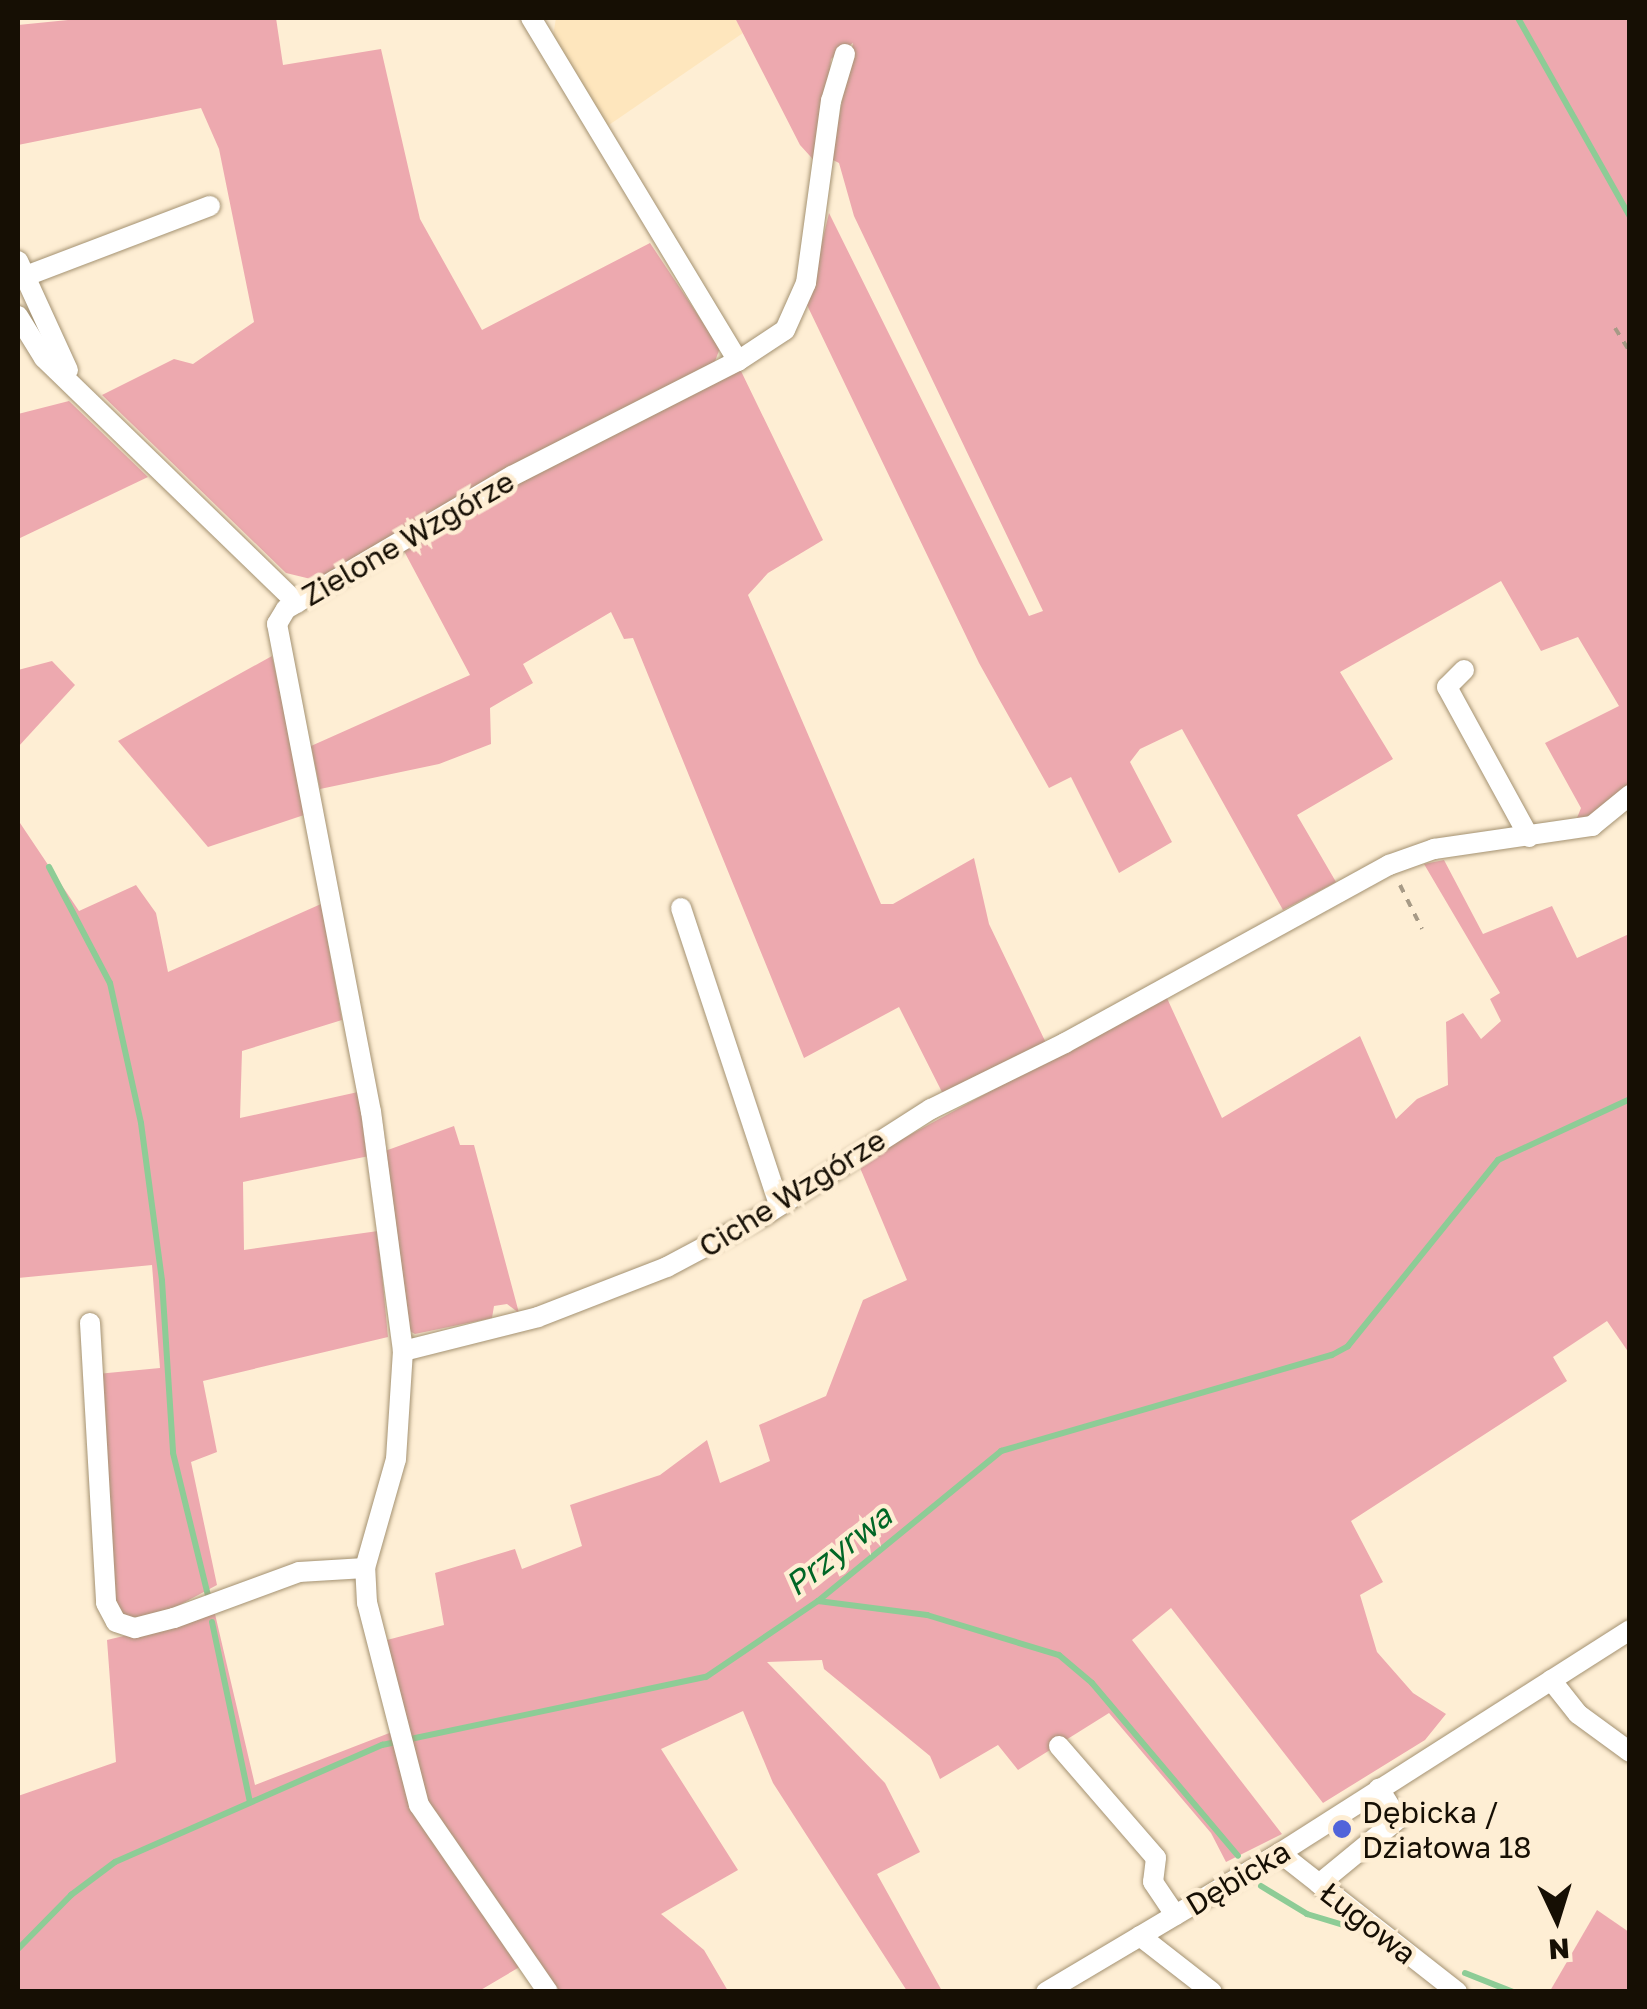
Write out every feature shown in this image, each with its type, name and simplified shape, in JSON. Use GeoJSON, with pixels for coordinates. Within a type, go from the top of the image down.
{"type":"FeatureCollection","features":[{"type":"Feature","properties":{"kind":"street"},"geometry":{"type":"LineString","coordinates":[[531,18],[738,362]]}},
{"type":"Feature","properties":{"kind":"street","name":"Zielone Wzgórze"},"geometry":{"type":"LineString","coordinates":[[404,1350],[371,1112],[277,636],[280,616],[512,476],[738,362],[785,330],[806,283],[831,101],[845,54]]}},
{"type":"Feature","properties":{"kind":"street"},"geometry":{"type":"LineString","coordinates":[[79,389],[20,269],[210,206]]}},
{"type":"Feature","properties":{"kind":"street"},"geometry":{"type":"LineString","coordinates":[[18,316],[44,358],[298,603]]}},
{"type":"Feature","properties":{"kind":"street"},"geometry":{"type":"LineString","coordinates":[[1464,670],[1447,687],[1529,837]]}},
{"type":"Feature","properties":{"kind":"street","name":"Ciche Wzgórze"},"geometry":{"type":"LineString","coordinates":[[404,1350],[567,1308],[667,1267],[779,1206],[931,1109],[1065,1043],[1389,865],[1434,850],[1592,826],[1630,796]]}},
{"type":"Feature","properties":{"kind":"street"},"geometry":{"type":"LineString","coordinates":[[681,908],[779,1206]]}},
{"type":"Feature","properties":{"kind":"street"},"geometry":{"type":"LineString","coordinates":[[90,1324],[106,1603],[116,1622],[135,1628],[174,1618],[299,1572],[365,1568]]}},
{"type":"Feature","properties":{"kind":"street"},"geometry":{"type":"LineString","coordinates":[[404,1350],[396,1459],[365,1568],[403,1752],[419,1805],[548,1992]]}},
{"type":"Feature","properties":{"kind":"street","name":"Dębicka"},"geometry":{"type":"LineString","coordinates":[[1046,1992],[1280,1852],[1630,1630]]}},
{"type":"Feature","properties":{"kind":"street"},"geometry":{"type":"LineString","coordinates":[[1551,1680],[1578,1714],[1630,1752]]}},
{"type":"Feature","properties":{"kind":"street"},"geometry":{"type":"LineString","coordinates":[[1059,1746],[1156,1858],[1152,1882],[1174,1916]]}},
{"type":"Feature","properties":{"kind":"street"},"geometry":{"type":"LineString","coordinates":[[1318,1884],[1398,1819],[1380,1790]]}},
{"type":"Feature","properties":{"kind":"street","name":"Ługowa"},"geometry":{"type":"LineString","coordinates":[[1280,1852],[1457,1992]]}},
{"type":"Feature","properties":{"kind":"street"},"geometry":{"type":"LineString","coordinates":[[1140,1936],[1212,1992]]}},
{"type":"Feature","properties":{"kind":"path"},"geometry":{"type":"LineString","coordinates":[[1615,328],[1630,352]]}},
{"type":"Feature","properties":{"kind":"path"},"geometry":{"type":"LineString","coordinates":[[1400,884],[1422,929]]}},
{"type":"Feature","properties":{"kind":"shaded area"},"geometry":{"type":"Polygon","coordinates":[[[88,18],[276,18],[283,65],[381,49],[420,219],[482,330],[650,243],[720,348],[714,364],[315,580],[286,573],[102,395],[174,359],[193,364],[254,322],[219,149],[201,108],[18,145],[18,25],[88,18]]]}},
{"type":"Feature","properties":{"kind":"shaded area"},"geometry":{"type":"Polygon","coordinates":[[[556,18],[735,18],[743,33],[606,127],[553,36],[556,18]]]}},
{"type":"Feature","properties":{"kind":"shaded area"},"geometry":{"type":"Polygon","coordinates":[[[735,18],[1629,18],[1630,781],[1601,818],[1577,818],[1581,808],[1545,743],[1619,706],[1578,637],[1541,651],[1501,581],[1340,672],[1393,759],[1297,815],[1336,882],[1283,910],[1182,729],[1140,749],[1130,762],[1172,842],[1119,873],[1071,777],[1049,788],[979,663],[807,305],[829,213],[1029,616],[1043,611],[854,216],[839,163],[831,159],[853,43],[831,59],[820,167],[800,145],[735,18]]]}},
{"type":"Feature","properties":{"kind":"shaded area"},"geometry":{"type":"Polygon","coordinates":[[[740,369],[823,540],[768,573],[748,595],[881,904],[893,904],[974,858],[989,924],[1046,1043],[943,1094],[899,1007],[804,1058],[633,638],[624,639],[611,612],[523,664],[533,683],[490,708],[491,744],[439,764],[320,789],[311,746],[470,675],[404,551],[536,471],[740,369]]]}},
{"type":"Feature","properties":{"kind":"shaded area"},"geometry":{"type":"Polygon","coordinates":[[[69,401],[148,477],[18,539],[18,414],[69,401]]]}},
{"type":"Feature","properties":{"kind":"shaded area"},"geometry":{"type":"Polygon","coordinates":[[[272,656],[307,814],[208,847],[118,741],[272,656]]]}},
{"type":"Feature","properties":{"kind":"shaded area"},"geometry":{"type":"Polygon","coordinates":[[[52,661],[75,685],[18,747],[18,670],[52,661]]]}},
{"type":"Feature","properties":{"kind":"shaded area"},"geometry":{"type":"Polygon","coordinates":[[[18,820],[79,911],[136,885],[156,913],[168,972],[321,904],[342,1020],[242,1051],[240,1118],[358,1092],[369,1156],[243,1182],[244,1250],[378,1231],[388,1337],[203,1381],[217,1452],[191,1462],[217,1585],[153,1619],[125,1619],[116,1606],[97,1374],[160,1368],[152,1265],[18,1278],[18,820]]]}},
{"type":"Feature","properties":{"kind":"shaded area"},"geometry":{"type":"Polygon","coordinates":[[[1444,860],[1483,934],[1552,906],[1577,958],[1629,934],[1629,1353],[1607,1321],[1553,1357],[1567,1381],[1351,1521],[1383,1582],[1360,1595],[1377,1652],[1413,1693],[1446,1714],[1425,1740],[1323,1803],[1171,1608],[1132,1640],[1282,1834],[1226,1862],[1211,1833],[1109,1713],[1018,1770],[998,1745],[940,1779],[930,1756],[824,1669],[822,1660],[767,1662],[885,1783],[920,1852],[877,1874],[942,1991],[907,1991],[773,1783],[743,1711],[661,1749],[738,1870],[661,1914],[704,1950],[728,1991],[557,1991],[421,1793],[387,1640],[444,1625],[435,1573],[515,1549],[522,1569],[582,1546],[570,1505],[660,1475],[707,1440],[720,1483],[770,1461],[759,1425],[826,1396],[863,1300],[907,1280],[858,1163],[1166,996],[1222,1118],[1360,1036],[1396,1119],[1417,1099],[1448,1085],[1446,1022],[1463,1013],[1481,1039],[1501,1021],[1490,999],[1500,993],[1424,864],[1444,860]]]}},
{"type":"Feature","properties":{"kind":"shaded area"},"geometry":{"type":"Polygon","coordinates":[[[454,1126],[460,1145],[474,1145],[519,1313],[507,1304],[494,1306],[492,1318],[415,1334],[404,1328],[385,1151],[454,1126]]]}},
{"type":"Feature","properties":{"kind":"shaded area"},"geometry":{"type":"Polygon","coordinates":[[[215,1614],[255,1785],[392,1732],[424,1827],[523,1965],[479,1991],[18,1991],[18,1796],[116,1762],[107,1640],[215,1614]]]}},
{"type":"Feature","properties":{"kind":"shaded area"},"geometry":{"type":"Polygon","coordinates":[[[1597,1910],[1629,1932],[1629,1991],[1550,1991],[1597,1910]]]}},
{"type":"Feature","properties":{"kind":"waterway"},"geometry":{"type":"LineString","coordinates":[[1518,18],[1630,217]]}},
{"type":"Feature","properties":{"kind":"waterway"},"geometry":{"type":"LineString","coordinates":[[49,867],[110,983],[141,1123],[162,1281],[173,1453],[208,1596]]}},
{"type":"Feature","properties":{"kind":"waterway","name":"Przyrwa"},"geometry":{"type":"LineString","coordinates":[[18,1949],[71,1895],[115,1862],[382,1745],[706,1677],[818,1601],[1001,1451],[1332,1355],[1348,1346],[1498,1160],[1630,1099]]}},
{"type":"Feature","properties":{"kind":"waterway"},"geometry":{"type":"LineString","coordinates":[[818,1601],[927,1615],[1059,1655],[1092,1683],[1238,1856]]}},
{"type":"Feature","properties":{"kind":"waterway"},"geometry":{"type":"LineString","coordinates":[[212,1622],[250,1802]]}},
{"type":"Feature","properties":{"kind":"waterway"},"geometry":{"type":"LineString","coordinates":[[1261,1886],[1307,1914],[1360,1930]]}},
{"type":"Feature","properties":{"kind":"waterway"},"geometry":{"type":"LineString","coordinates":[[1465,1973],[1513,1992]]}},
{"type":"Feature","properties":{"kind":"place","name":"Dębicka / Działowa 18"},"geometry":{"type":"Point","coordinates":[1342,1829]}}]}
